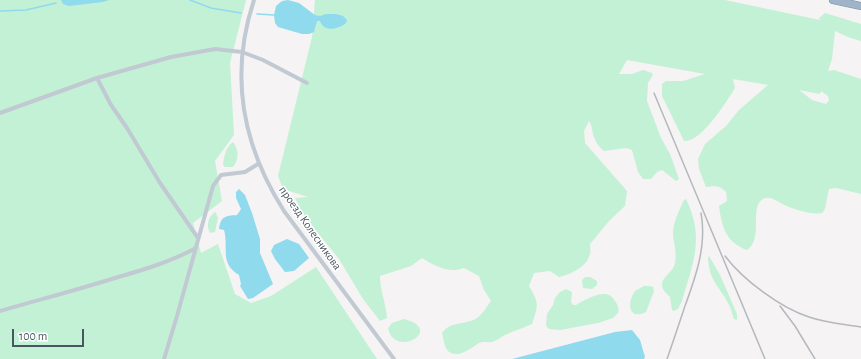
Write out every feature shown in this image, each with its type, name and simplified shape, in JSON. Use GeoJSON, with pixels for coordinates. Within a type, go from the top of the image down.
{"type":"FeatureCollection","features":[{"type":"Feature","properties":{"kind":"highway"},"geometry":{"type":"LineString","coordinates":[[833,0],[861,6]]}},
{"type":"Feature","properties":{"kind":"street","name":"проезд Колесникова"},"geometry":{"type":"LineString","coordinates":[[254,0],[245,31],[241,75],[244,108],[248,129],[258,164],[284,211],[394,359]]}},
{"type":"Feature","properties":{"kind":"street"},"geometry":{"type":"LineString","coordinates":[[0,113],[97,78],[171,57],[214,49],[242,52],[263,60],[307,83]]}},
{"type":"Feature","properties":{"kind":"street"},"geometry":{"type":"LineString","coordinates":[[97,78],[111,105],[160,183],[198,238]]}},
{"type":"Feature","properties":{"kind":"street"},"geometry":{"type":"LineString","coordinates":[[164,359],[178,316],[213,186],[221,175],[245,172],[258,164]]}},
{"type":"Feature","properties":{"kind":"street"},"geometry":{"type":"LineString","coordinates":[[0,311],[65,294],[149,268],[186,254],[196,248]]}},
{"type":"Feature","properties":{"kind":"green space"},"geometry":{"type":"Polygon","coordinates":[[[0,0],[246,0],[230,63],[234,135],[215,161],[222,201],[193,223],[201,253],[218,244],[235,294],[251,303],[271,296],[316,267],[377,359],[0,359],[0,0]]]}},
{"type":"Feature","properties":{"kind":"green space"},"geometry":{"type":"Polygon","coordinates":[[[315,0],[725,0],[820,20],[819,18],[825,13],[861,24],[861,41],[835,31],[832,59],[828,71],[834,70],[861,79],[861,194],[836,188],[829,189],[824,211],[816,214],[800,211],[773,199],[765,198],[757,207],[755,238],[752,245],[747,250],[740,247],[734,243],[726,233],[722,221],[719,206],[727,201],[726,192],[717,186],[706,187],[699,169],[698,159],[705,144],[726,126],[739,110],[768,85],[733,79],[735,88],[713,120],[698,135],[691,140],[684,141],[662,96],[662,84],[666,81],[683,81],[705,74],[627,60],[619,74],[632,74],[643,70],[652,73],[653,75],[648,83],[647,101],[679,179],[676,181],[662,170],[657,172],[651,179],[643,179],[638,172],[632,150],[626,148],[604,151],[595,139],[589,121],[584,131],[585,143],[627,191],[625,206],[610,220],[590,244],[590,254],[588,259],[586,263],[578,269],[559,277],[550,271],[534,273],[529,286],[535,297],[537,305],[532,324],[506,334],[493,342],[479,343],[462,353],[451,353],[447,350],[442,333],[445,329],[477,318],[491,301],[484,290],[479,276],[464,268],[458,270],[448,270],[432,264],[422,258],[411,266],[380,276],[387,318],[380,321],[363,299],[339,259],[305,217],[295,198],[308,197],[283,189],[278,176],[312,37],[315,0]],[[799,90],[812,100],[826,104],[829,100],[828,96],[821,91],[820,94],[799,90]]]}},
{"type":"Feature","properties":{"kind":"green space"},"geometry":{"type":"Polygon","coordinates":[[[233,142],[237,151],[237,158],[233,167],[225,167],[223,165],[225,155],[227,149],[233,142]]]}},
{"type":"Feature","properties":{"kind":"green space"},"geometry":{"type":"Polygon","coordinates":[[[686,199],[692,213],[695,226],[695,250],[690,275],[682,301],[678,309],[674,311],[672,310],[670,297],[663,290],[662,284],[664,279],[673,269],[676,260],[673,235],[674,226],[680,208],[686,199]]]}},
{"type":"Feature","properties":{"kind":"green space"},"geometry":{"type":"Polygon","coordinates":[[[215,212],[218,218],[215,232],[210,233],[208,221],[215,212]]]}},
{"type":"Feature","properties":{"kind":"green space"},"geometry":{"type":"Polygon","coordinates":[[[709,256],[720,275],[737,314],[737,320],[734,319],[729,305],[712,277],[709,265],[709,256]]]}},
{"type":"Feature","properties":{"kind":"green space"},"geometry":{"type":"Polygon","coordinates":[[[585,277],[590,277],[597,281],[597,285],[592,289],[583,288],[582,280],[585,277]]]}},
{"type":"Feature","properties":{"kind":"green space"},"geometry":{"type":"Polygon","coordinates":[[[644,286],[653,287],[654,291],[646,312],[636,314],[632,312],[630,305],[632,295],[635,291],[644,286]]]}},
{"type":"Feature","properties":{"kind":"green space"},"geometry":{"type":"Polygon","coordinates":[[[566,289],[572,292],[571,302],[573,305],[597,295],[607,294],[617,304],[618,313],[613,318],[598,323],[560,330],[549,329],[546,326],[547,314],[553,305],[555,298],[560,292],[566,289]]]}},
{"type":"Feature","properties":{"kind":"green space"},"geometry":{"type":"Polygon","coordinates":[[[404,319],[416,324],[420,329],[419,335],[407,342],[399,341],[392,337],[388,328],[392,323],[404,319]]]}},
{"type":"Feature","properties":{"kind":"water"},"geometry":{"type":"Polygon","coordinates":[[[61,0],[109,0],[69,6],[63,4],[61,0]]]}},
{"type":"Feature","properties":{"kind":"water"},"geometry":{"type":"Polygon","coordinates":[[[288,0],[299,3],[315,15],[320,16],[326,14],[336,14],[343,16],[347,20],[346,23],[340,27],[332,29],[325,27],[320,21],[317,21],[314,32],[309,34],[302,34],[278,27],[275,23],[274,15],[276,6],[282,1],[288,0]]]}},
{"type":"Feature","properties":{"kind":"water"},"geometry":{"type":"Polygon","coordinates":[[[239,189],[245,195],[252,213],[260,239],[260,253],[273,284],[253,298],[248,299],[240,286],[239,275],[229,265],[226,255],[224,230],[219,229],[222,219],[227,216],[237,215],[241,209],[236,198],[236,192],[239,189]]]}},
{"type":"Feature","properties":{"kind":"water"},"geometry":{"type":"Polygon","coordinates":[[[287,239],[299,244],[309,258],[294,271],[285,272],[271,251],[274,245],[287,239]]]}},
{"type":"Feature","properties":{"kind":"water"},"geometry":{"type":"Polygon","coordinates":[[[632,330],[640,340],[645,357],[644,359],[512,359],[615,332],[632,330]]]}},
{"type":"Feature","properties":{"kind":"waterway"},"geometry":{"type":"LineString","coordinates":[[190,0],[211,8],[241,13]]}},
{"type":"Feature","properties":{"kind":"waterway"},"geometry":{"type":"LineString","coordinates":[[0,11],[26,10],[56,3]]}},
{"type":"Feature","properties":{"kind":"waterway"},"geometry":{"type":"LineString","coordinates":[[257,14],[274,15]]}},
{"type":"Feature","properties":{"kind":"railway"},"geometry":{"type":"LineString","coordinates":[[654,93],[765,359]]}},
{"type":"Feature","properties":{"kind":"railway"},"geometry":{"type":"LineString","coordinates":[[667,359],[693,283],[699,260],[703,237],[701,213]]}},
{"type":"Feature","properties":{"kind":"railway"},"geometry":{"type":"LineString","coordinates":[[725,256],[742,274],[763,292],[798,313],[828,322],[861,327]]}},
{"type":"Feature","properties":{"kind":"railway"},"geometry":{"type":"LineString","coordinates":[[780,306],[795,326],[815,359]]}}]}
